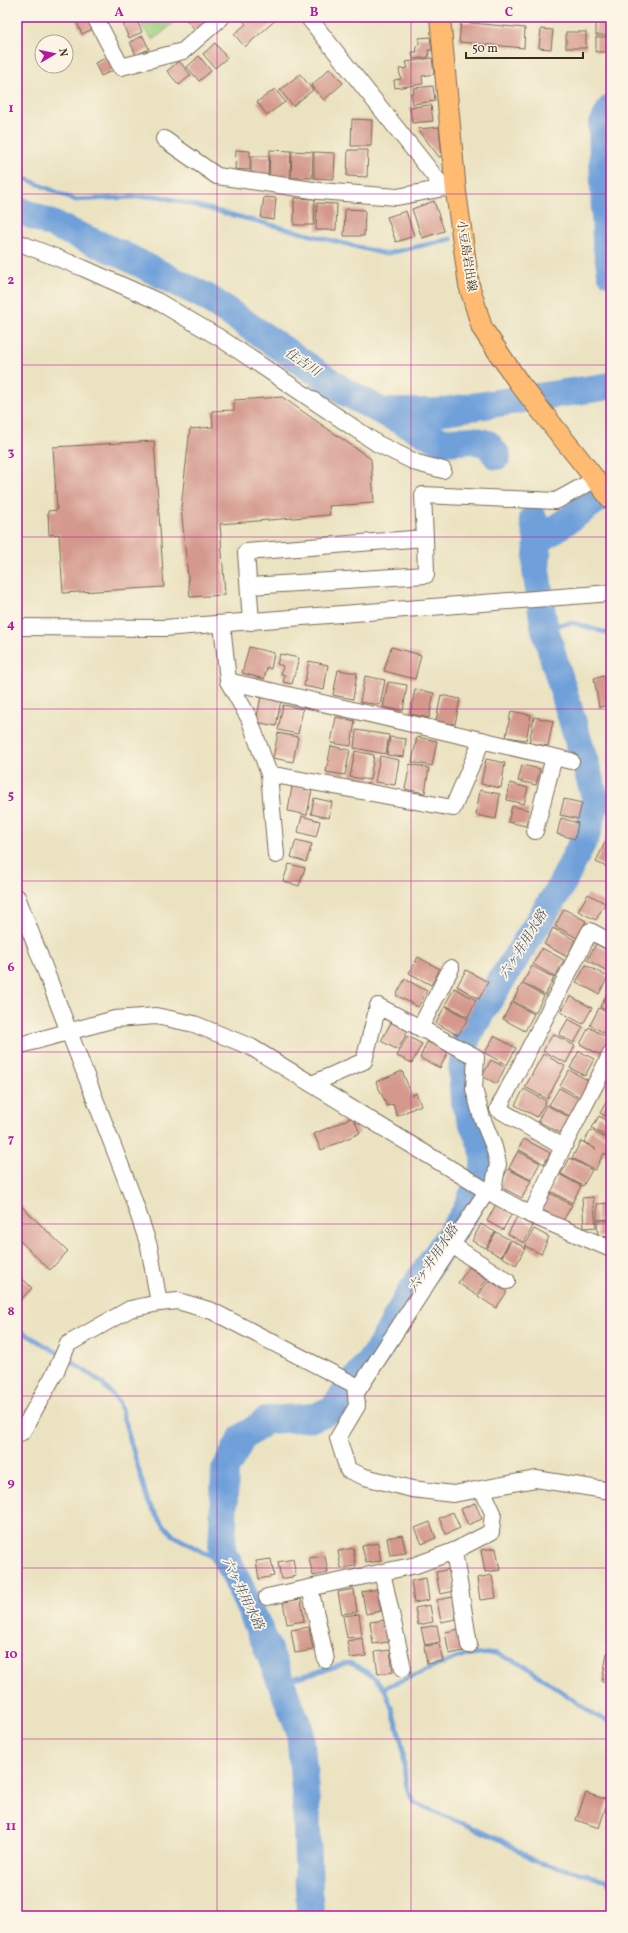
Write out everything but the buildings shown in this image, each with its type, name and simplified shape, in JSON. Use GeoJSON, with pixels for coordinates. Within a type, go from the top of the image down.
{"type":"FeatureCollection","features":[{"type":"Feature","properties":{"kind":"main road","name":"小豆島岩出線"},"geometry":{"type":"LineString","coordinates":[[440,17],[450,190],[469,285],[482,328],[519,384],[611,499]]}},
{"type":"Feature","properties":{"kind":"street"},"geometry":{"type":"LineString","coordinates":[[95,17],[121,67],[183,51],[222,17]]}},
{"type":"Feature","properties":{"kind":"street"},"geometry":{"type":"LineString","coordinates":[[308,17],[450,190]]}},
{"type":"Feature","properties":{"kind":"street"},"geometry":{"type":"LineString","coordinates":[[164,139],[217,176],[319,191],[397,197],[450,190]]}},
{"type":"Feature","properties":{"kind":"street"},"geometry":{"type":"LineString","coordinates":[[17,242],[83,268],[157,301],[220,338],[378,444],[417,463],[443,470]]}},
{"type":"Feature","properties":{"kind":"street"},"geometry":{"type":"LineString","coordinates":[[249,586],[426,575],[426,538],[423,495],[556,501],[596,479]]}},
{"type":"Feature","properties":{"kind":"street"},"geometry":{"type":"LineString","coordinates":[[251,622],[246,552],[426,538]]}},
{"type":"Feature","properties":{"kind":"street"},"geometry":{"type":"LineString","coordinates":[[17,628],[164,628],[611,594]]}},
{"type":"Feature","properties":{"kind":"street"},"geometry":{"type":"LineString","coordinates":[[222,624],[228,681],[249,718],[269,774],[276,855]]}},
{"type":"Feature","properties":{"kind":"street"},"geometry":{"type":"LineString","coordinates":[[228,681],[571,761]]}},
{"type":"Feature","properties":{"kind":"street"},"geometry":{"type":"LineString","coordinates":[[269,774],[453,808],[482,740]]}},
{"type":"Feature","properties":{"kind":"street"},"geometry":{"type":"LineString","coordinates":[[535,831],[554,757]]}},
{"type":"Feature","properties":{"kind":"street"},"geometry":{"type":"LineString","coordinates":[[17,897],[70,1031],[149,1246],[159,1303]]}},
{"type":"Feature","properties":{"kind":"street"},"geometry":{"type":"LineString","coordinates":[[563,1147],[498,1108],[590,931],[611,942]]}},
{"type":"Feature","properties":{"kind":"street"},"geometry":{"type":"LineString","coordinates":[[420,1028],[451,968]]}},
{"type":"Feature","properties":{"kind":"street"},"geometry":{"type":"LineString","coordinates":[[312,1084],[364,1061],[378,1006],[476,1057],[474,1089],[482,1118],[494,1147],[498,1164],[452,1245],[356,1393]]}},
{"type":"Feature","properties":{"kind":"street"},"geometry":{"type":"LineString","coordinates":[[17,1046],[115,1019],[156,1016],[194,1024],[251,1047],[484,1189],[531,1215],[611,1249]]}},
{"type":"Feature","properties":{"kind":"street"},"geometry":{"type":"LineString","coordinates":[[531,1215],[563,1147],[611,1054]]}},
{"type":"Feature","properties":{"kind":"street"},"geometry":{"type":"LineString","coordinates":[[452,1245],[508,1280]]}},
{"type":"Feature","properties":{"kind":"street"},"geometry":{"type":"LineString","coordinates":[[17,1434],[22,1432],[56,1370],[68,1344],[130,1309],[178,1301],[212,1311],[356,1385],[357,1406],[338,1438],[348,1470],[365,1477],[412,1489],[453,1494],[536,1479],[611,1491]]}},
{"type":"Feature","properties":{"kind":"street"},"geometry":{"type":"LineString","coordinates":[[267,1598],[416,1565],[454,1551],[491,1532],[493,1513],[482,1489]]}},
{"type":"Feature","properties":{"kind":"street"},"geometry":{"type":"LineString","coordinates":[[454,1551],[469,1645]]}},
{"type":"Feature","properties":{"kind":"street"},"geometry":{"type":"LineString","coordinates":[[382,1572],[402,1668]]}},
{"type":"Feature","properties":{"kind":"street"},"geometry":{"type":"LineString","coordinates":[[310,1588],[326,1660]]}},
{"type":"Feature","properties":{"kind":"green space"},"geometry":{"type":"Polygon","coordinates":[[[152,17],[181,17],[153,40],[141,26],[152,17]]]}},
{"type":"Feature","properties":{"kind":"waterway","name":"六ヶ井用水路"},"geometry":{"type":"LineString","coordinates":[[611,108],[602,126],[606,242],[611,273]]}},
{"type":"Feature","properties":{"kind":"waterway"},"geometry":{"type":"LineString","coordinates":[[17,175],[75,200],[158,196],[385,254],[451,239]]}},
{"type":"Feature","properties":{"kind":"waterway","name":"住吉川"},"geometry":{"type":"LineString","coordinates":[[17,209],[119,253],[208,298],[347,393],[383,412],[438,412],[611,386]]}},
{"type":"Feature","properties":{"kind":"waterway","name":"六ヶ井用水路"},"geometry":{"type":"LineString","coordinates":[[387,414],[443,442],[473,440],[488,444],[497,456]]}},
{"type":"Feature","properties":{"kind":"waterway","name":"六ヶ井用水路"},"geometry":{"type":"LineString","coordinates":[[310,1916],[306,1805],[300,1731],[265,1642],[230,1565],[222,1552],[225,1470],[242,1438],[267,1420],[315,1417],[333,1409],[380,1348],[409,1295],[465,1213],[484,1168],[484,1151],[464,1102],[462,1071],[466,1039],[485,1006],[560,888],[587,833],[596,800],[544,626],[536,570],[538,541],[595,501]]}},
{"type":"Feature","properties":{"kind":"waterway","name":"六ヶ井用水路"},"geometry":{"type":"LineString","coordinates":[[533,518],[538,541]]}},
{"type":"Feature","properties":{"kind":"waterway"},"geometry":{"type":"LineString","coordinates":[[544,626],[573,623],[611,634]]}},
{"type":"Feature","properties":{"kind":"waterway"},"geometry":{"type":"LineString","coordinates":[[596,800],[611,811]]}},
{"type":"Feature","properties":{"kind":"waterway"},"geometry":{"type":"LineString","coordinates":[[17,1329],[60,1354]]}},
{"type":"Feature","properties":{"kind":"waterway"},"geometry":{"type":"LineString","coordinates":[[66,1358],[101,1382],[119,1402],[148,1502],[162,1523],[174,1536],[214,1558],[222,1552]]}},
{"type":"Feature","properties":{"kind":"waterway"},"geometry":{"type":"LineString","coordinates":[[383,1688],[462,1656],[494,1653],[522,1664],[596,1716],[611,1722]]}},
{"type":"Feature","properties":{"kind":"waterway"},"geometry":{"type":"LineString","coordinates":[[281,1682],[349,1663],[368,1673],[384,1688],[386,1692],[402,1744],[408,1790],[415,1803],[501,1840],[534,1861],[606,1880],[611,1887]]}}]}
